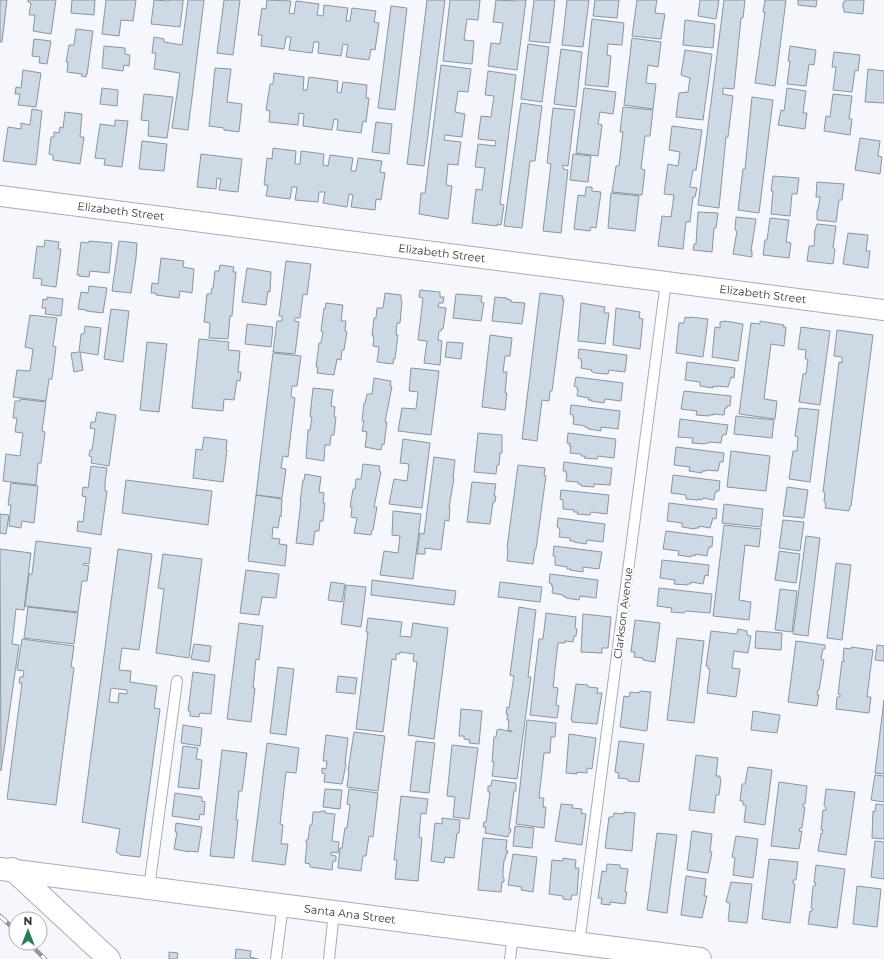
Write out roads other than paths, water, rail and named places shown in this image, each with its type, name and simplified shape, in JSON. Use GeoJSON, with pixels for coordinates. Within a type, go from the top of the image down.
{"type":"FeatureCollection","features":[{"type":"Feature","properties":{"kind":"street","name":"Elizabeth Street"},"geometry":{"type":"LineString","coordinates":[[0,196],[884,310]]}},
{"type":"Feature","properties":{"kind":"street","name":"Santa Ana Street"},"geometry":{"type":"LineString","coordinates":[[5,866],[283,906],[700,959]]}},
{"type":"Feature","properties":{"kind":"street"},"geometry":{"type":"LineString","coordinates":[[5,866],[108,959]]}},
{"type":"Feature","properties":{"kind":"lane","name":"Clarkson Avenue"},"geometry":{"type":"LineString","coordinates":[[579,944],[666,282]]}},
{"type":"Feature","properties":{"kind":"lane"},"geometry":{"type":"LineString","coordinates":[[150,888],[177,681]]}},
{"type":"Feature","properties":{"kind":"lane"},"geometry":{"type":"LineString","coordinates":[[276,959],[283,906]]}},
{"type":"Feature","properties":{"kind":"lane"},"geometry":{"type":"LineString","coordinates":[[329,959],[334,912]]}},
{"type":"Feature","properties":{"kind":"lane"},"geometry":{"type":"LineString","coordinates":[[510,959],[513,935]]}},
{"type":"Feature","properties":{"kind":"railway"},"geometry":{"type":"LineString","coordinates":[[0,916],[8,924]]}},
{"type":"Feature","properties":{"kind":"railway"},"geometry":{"type":"LineString","coordinates":[[37,951],[45,959]]}}]}
